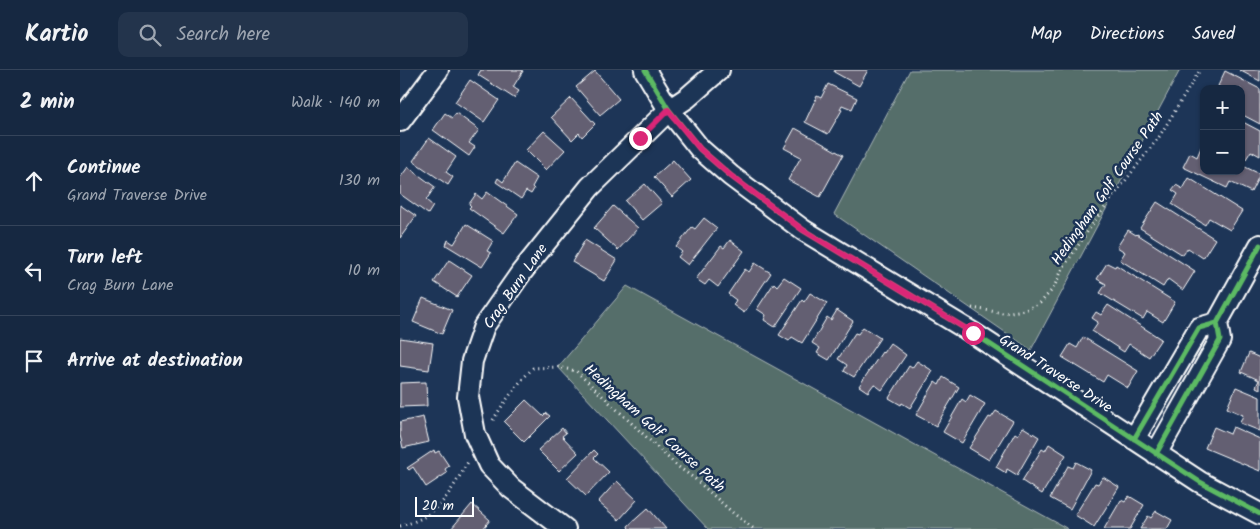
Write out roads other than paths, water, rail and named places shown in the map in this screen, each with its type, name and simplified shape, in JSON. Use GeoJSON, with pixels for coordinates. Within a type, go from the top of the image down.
{"type":"FeatureCollection","features":[{"type":"Feature","properties":{"kind":"street"},"geometry":{"type":"LineString","coordinates":[[400,121],[438,70]]}},
{"type":"Feature","properties":{"kind":"street","name":"Grand Traverse Drive"},"geometry":{"type":"LineString","coordinates":[[645,70],[668,110],[700,149],[731,176],[803,230],[973,333],[1200,482],[1260,514]]}},
{"type":"Feature","properties":{"kind":"street","name":"Crag Burn Lane"},"geometry":{"type":"LineString","coordinates":[[565,529],[512,488],[489,464],[475,434],[468,397],[472,361],[484,326],[521,273],[590,186],[668,110],[687,98],[719,70]]}},
{"type":"Feature","properties":{"kind":"street"},"geometry":{"type":"LineString","coordinates":[[1156,454],[1260,245]]}},
{"type":"Feature","properties":{"kind":"street"},"geometry":{"type":"LineString","coordinates":[[1134,439],[1199,328],[1218,331]]}}]}
